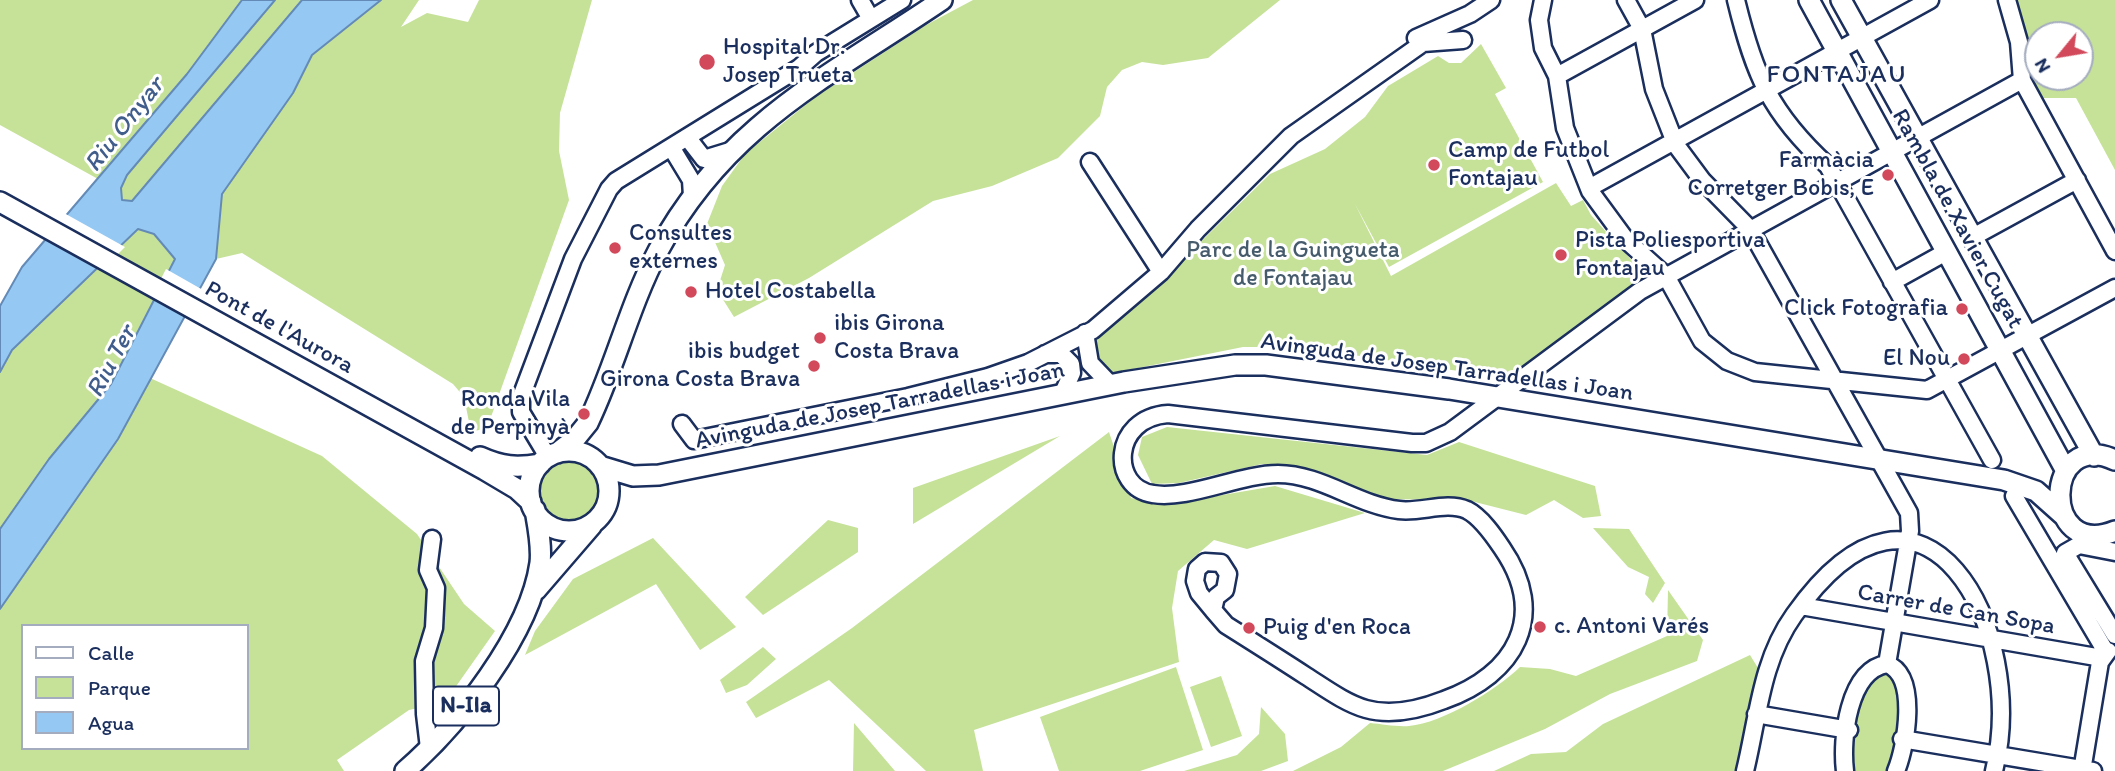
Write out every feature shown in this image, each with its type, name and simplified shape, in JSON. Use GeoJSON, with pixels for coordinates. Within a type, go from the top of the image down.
{"type":"FeatureCollection","features":[{"type":"Feature","properties":{"kind":"main road"},"geometry":{"type":"LineString","coordinates":[[548,458],[582,433],[598,403],[644,280],[692,196],[732,150],[808,86],[942,0]]}},
{"type":"Feature","properties":{"kind":"main road","name":"Rambla de Xavier Cugat"},"geometry":{"type":"LineString","coordinates":[[1809,0],[2066,471]]}},
{"type":"Feature","properties":{"kind":"main road","name":"Rambla de Xavier Cugat"},"geometry":{"type":"LineString","coordinates":[[1841,0],[2027,338],[2109,458]]}},
{"type":"Feature","properties":{"kind":"main road","name":"Pont de l'Aurora"},"geometry":{"type":"LineString","coordinates":[[0,193],[460,452],[517,489],[533,506]]}},
{"type":"Feature","properties":{"kind":"main road","name":"Pont de l'Aurora"},"geometry":{"type":"LineString","coordinates":[[0,202],[460,452],[516,468],[548,458]]}},
{"type":"Feature","properties":{"kind":"main road","name":"Avinguda de Josep Tarradellas i Joan"},"geometry":{"type":"LineString","coordinates":[[598,463],[633,476],[659,475],[1110,384],[1227,366],[1266,365],[1497,397],[1879,460],[2018,490],[2036,491],[2078,529],[2105,533],[2115,543]]}},
{"type":"Feature","properties":{"kind":"main road"},"geometry":{"type":"LineString","coordinates":[[533,506],[545,522],[560,529],[576,530],[601,514],[608,483],[598,463],[594,442],[598,403]]}},
{"type":"Feature","properties":{"kind":"main road"},"geometry":{"type":"LineString","coordinates":[[548,458],[578,452],[598,463]]}},
{"type":"Feature","properties":{"kind":"main road","name":"N-IIa"},"geometry":{"type":"LineString","coordinates":[[533,593],[541,556],[530,482],[548,458]]}},
{"type":"Feature","properties":{"kind":"main road","name":"Avinguda de Josep Tarradellas i Joan"},"geometry":{"type":"LineString","coordinates":[[2018,490],[2046,481],[2066,471],[2077,461],[2109,458]]}},
{"type":"Feature","properties":{"kind":"main road"},"geometry":{"type":"LineString","coordinates":[[2064,516],[2058,492],[2066,471]]}},
{"type":"Feature","properties":{"kind":"main road","name":"Avinguda de Josep Tarradellas i Joan"},"geometry":{"type":"LineString","coordinates":[[601,514],[629,488],[659,475]]}},
{"type":"Feature","properties":{"kind":"main road","name":"N-IIa"},"geometry":{"type":"LineString","coordinates":[[405,771],[429,748],[488,676],[533,593],[601,514]]}},
{"type":"Feature","properties":{"kind":"street"},"geometry":{"type":"LineString","coordinates":[[860,0],[871,19]]}},
{"type":"Feature","properties":{"kind":"street"},"geometry":{"type":"LineString","coordinates":[[548,458],[521,412],[521,397],[579,245],[615,181],[902,0]]}},
{"type":"Feature","properties":{"kind":"street"},"geometry":{"type":"LineString","coordinates":[[1392,65],[1400,48],[1470,14],[1491,0]]}},
{"type":"Feature","properties":{"kind":"street"},"geometry":{"type":"LineString","coordinates":[[1542,0],[1540,38],[1557,76],[1565,128],[1589,188],[1626,240],[1663,282],[1702,341],[1727,361],[1755,372],[1919,391],[1932,389],[2001,352]]}},
{"type":"Feature","properties":{"kind":"street"},"geometry":{"type":"LineString","coordinates":[[1626,0],[1642,29],[1656,95],[1674,141],[1702,180],[1750,229],[1909,513],[1908,539],[1887,664]]}},
{"type":"Feature","properties":{"kind":"street"},"geometry":{"type":"LineString","coordinates":[[1557,76],[1695,0]]}},
{"type":"Feature","properties":{"kind":"street"},"geometry":{"type":"LineString","coordinates":[[1736,0],[1747,47],[1766,91],[1786,122],[1828,166],[1992,460]]}},
{"type":"Feature","properties":{"kind":"street"},"geometry":{"type":"LineString","coordinates":[[1589,188],[1930,0]]}},
{"type":"Feature","properties":{"kind":"street"},"geometry":{"type":"LineString","coordinates":[[2007,0],[2019,42],[2022,80],[2073,183],[2115,251]]}},
{"type":"Feature","properties":{"kind":"street"},"geometry":{"type":"LineString","coordinates":[[682,424],[694,440],[908,397],[988,377],[1045,354],[1123,307],[1161,272],[1268,156],[1290,136],[1423,43],[1463,40]]}},
{"type":"Feature","properties":{"kind":"street"},"geometry":{"type":"LineString","coordinates":[[1213,610],[1226,625],[1342,698],[1367,709],[1415,709],[1477,686],[1504,665],[1516,647],[1521,631],[1522,601],[1521,586],[1513,566],[1484,525],[1469,511],[1454,506],[1400,510],[1376,506],[1331,487],[1278,474],[1155,495],[1144,491],[1133,481],[1125,468],[1122,453],[1124,443],[1136,424],[1151,417],[1168,414],[1426,443],[1450,432],[1616,307],[1750,229],[2022,80]]}},
{"type":"Feature","properties":{"kind":"street"},"geometry":{"type":"LineString","coordinates":[[687,137],[704,159],[732,150]]}},
{"type":"Feature","properties":{"kind":"street"},"geometry":{"type":"LineString","coordinates":[[671,147],[691,180],[692,196]]}},
{"type":"Feature","properties":{"kind":"street"},"geometry":{"type":"LineString","coordinates":[[1090,162],[1161,272]]}},
{"type":"Feature","properties":{"kind":"street"},"geometry":{"type":"LineString","coordinates":[[1971,238],[2073,183]]}},
{"type":"Feature","properties":{"kind":"street"},"geometry":{"type":"LineString","coordinates":[[1892,282],[1946,252]]}},
{"type":"Feature","properties":{"kind":"street"},"geometry":{"type":"LineString","coordinates":[[2027,338],[2115,288]]}},
{"type":"Feature","properties":{"kind":"street"},"geometry":{"type":"LineString","coordinates":[[1078,336],[1090,363],[1110,384]]}},
{"type":"Feature","properties":{"kind":"street"},"geometry":{"type":"LineString","coordinates":[[1062,395],[1072,373],[1071,364],[1078,336]]}},
{"type":"Feature","properties":{"kind":"street","name":"Rambla de Xavier Cugat"},"geometry":{"type":"LineString","coordinates":[[2001,352],[2027,338]]}},
{"type":"Feature","properties":{"kind":"street"},"geometry":{"type":"LineString","coordinates":[[1045,354],[1061,354],[1088,390]]}},
{"type":"Feature","properties":{"kind":"street"},"geometry":{"type":"LineString","coordinates":[[1088,390],[1090,363]]}},
{"type":"Feature","properties":{"kind":"street"},"geometry":{"type":"LineString","coordinates":[[1903,740],[1995,763],[2086,770],[2108,652],[2018,490]]}},
{"type":"Feature","properties":{"kind":"street"},"geometry":{"type":"LineString","coordinates":[[429,748],[424,661],[434,628],[436,589],[428,570],[432,539]]}},
{"type":"Feature","properties":{"kind":"street"},"geometry":{"type":"LineString","coordinates":[[1745,771],[1756,714],[1770,664],[1793,616],[1830,573],[1853,554],[1878,543],[1908,539],[1937,550],[1951,562],[1975,601],[1990,639],[2000,691],[1995,763]]}},
{"type":"Feature","properties":{"kind":"street"},"geometry":{"type":"LineString","coordinates":[[2115,552],[2079,545],[2065,553],[2115,635]]}},
{"type":"Feature","properties":{"kind":"street","name":"Carrer de Can Sopa"},"geometry":{"type":"LineString","coordinates":[[1801,606],[1990,639],[2108,652]]}},
{"type":"Feature","properties":{"kind":"street"},"geometry":{"type":"LineString","coordinates":[[1845,771],[1847,729],[1852,704],[1867,673],[1887,664]]}},
{"type":"Feature","properties":{"kind":"street"},"geometry":{"type":"LineString","coordinates":[[1887,664],[1897,671],[1903,681],[1907,708],[1896,771]]}},
{"type":"Feature","properties":{"kind":"street"},"geometry":{"type":"LineString","coordinates":[[1756,714],[1847,729]]}},
{"type":"Feature","properties":{"kind":"green space"},"geometry":{"type":"Polygon","coordinates":[[[0,0],[242,0],[187,74],[98,179],[0,125],[0,0]]]}},
{"type":"Feature","properties":{"kind":"green space"},"geometry":{"type":"Polygon","coordinates":[[[275,0],[302,0],[131,202],[122,200],[121,188],[127,175],[275,0]]]}},
{"type":"Feature","properties":{"kind":"green space"},"geometry":{"type":"Polygon","coordinates":[[[381,0],[419,0],[401,27],[427,13],[468,22],[479,0],[592,0],[560,113],[559,151],[569,200],[487,428],[471,432],[464,397],[453,384],[242,253],[216,259],[222,194],[293,93],[312,55],[381,0]]]}},
{"type":"Feature","properties":{"kind":"green space"},"geometry":{"type":"Polygon","coordinates":[[[973,0],[1280,0],[1208,58],[1163,65],[1142,62],[1122,70],[1107,87],[1100,116],[1058,158],[992,186],[933,201],[809,278],[734,317],[717,290],[725,265],[707,224],[722,186],[745,154],[814,98],[926,25],[973,0]]]}},
{"type":"Feature","properties":{"kind":"green space"},"geometry":{"type":"Polygon","coordinates":[[[2013,0],[2115,0],[2115,170],[2076,98],[2039,98],[2035,91],[2094,91],[2094,21],[2024,21],[2024,41],[2013,0]]]}},
{"type":"Feature","properties":{"kind":"green space","name":"Parc de la Guingueta de Fontajau"},"geometry":{"type":"Polygon","coordinates":[[[1481,44],[1506,88],[1495,94],[1543,182],[1389,267],[1355,204],[1391,276],[1556,183],[1571,206],[1583,200],[1591,215],[1652,283],[1504,378],[1301,347],[1243,347],[1113,373],[1095,362],[1093,340],[1140,301],[1270,174],[1325,149],[1365,117],[1388,86],[1438,56],[1449,63],[1461,63],[1481,44]]]}},
{"type":"Feature","properties":{"kind":"green space"},"geometry":{"type":"Polygon","coordinates":[[[139,229],[154,234],[175,259],[111,384],[0,529],[0,372],[12,350],[139,229]]]}},
{"type":"Feature","properties":{"kind":"green space"},"geometry":{"type":"Polygon","coordinates":[[[150,378],[322,456],[417,534],[464,604],[495,631],[445,702],[409,710],[337,760],[344,771],[0,771],[0,609],[118,439],[150,378]]]}},
{"type":"Feature","properties":{"kind":"green space"},"geometry":{"type":"Polygon","coordinates":[[[1167,427],[1427,455],[1459,442],[1595,486],[1601,516],[1583,518],[1554,500],[1526,515],[1467,500],[1379,499],[1301,467],[1262,464],[1179,483],[1152,484],[1138,455],[1142,437],[1167,427]]]}},
{"type":"Feature","properties":{"kind":"green space"},"geometry":{"type":"Polygon","coordinates":[[[1109,432],[1131,498],[1164,505],[1275,486],[1365,513],[1247,549],[1214,540],[1178,571],[1172,608],[1179,662],[974,730],[983,771],[926,771],[829,680],[756,718],[746,702],[852,628],[1109,432]]]}},
{"type":"Feature","properties":{"kind":"green space"},"geometry":{"type":"Polygon","coordinates":[[[1060,436],[913,524],[913,488],[1060,436]]]}},
{"type":"Feature","properties":{"kind":"green space"},"geometry":{"type":"Polygon","coordinates":[[[563,460],[575,460],[591,469],[598,479],[598,503],[591,513],[575,522],[563,522],[552,517],[543,508],[538,497],[538,485],[543,474],[552,465],[563,460]]]}},
{"type":"Feature","properties":{"kind":"green space"},"geometry":{"type":"Polygon","coordinates":[[[828,520],[858,528],[858,552],[763,615],[745,597],[828,520]]]}},
{"type":"Feature","properties":{"kind":"green space"},"geometry":{"type":"Polygon","coordinates":[[[1593,528],[1629,529],[1665,583],[1653,603],[1645,594],[1649,577],[1628,567],[1593,528]]]}},
{"type":"Feature","properties":{"kind":"green space"},"geometry":{"type":"Polygon","coordinates":[[[653,538],[736,627],[700,650],[656,584],[525,655],[535,631],[573,579],[653,538]]]}},
{"type":"Feature","properties":{"kind":"green space"},"geometry":{"type":"Polygon","coordinates":[[[1668,590],[1703,640],[1697,661],[1610,694],[1545,729],[1443,771],[1293,771],[1341,747],[1370,723],[1409,726],[1423,724],[1453,712],[1497,686],[1520,667],[1550,669],[1576,676],[1667,636],[1668,590]]]}},
{"type":"Feature","properties":{"kind":"green space"},"geometry":{"type":"Polygon","coordinates":[[[763,647],[776,659],[747,685],[726,693],[720,680],[763,647]]]}},
{"type":"Feature","properties":{"kind":"green space"},"geometry":{"type":"Polygon","coordinates":[[[1750,655],[1758,668],[1735,771],[1494,771],[1531,754],[1566,752],[1603,724],[1750,655]]]}},
{"type":"Feature","properties":{"kind":"green space"},"geometry":{"type":"Polygon","coordinates":[[[1176,667],[1203,750],[1140,771],[1059,771],[1040,717],[1176,667]]]}},
{"type":"Feature","properties":{"kind":"green space"},"geometry":{"type":"Polygon","coordinates":[[[1883,670],[1893,675],[1904,717],[1892,771],[1848,771],[1851,729],[1858,703],[1872,679],[1883,670]]]}},
{"type":"Feature","properties":{"kind":"green space"},"geometry":{"type":"Polygon","coordinates":[[[1221,676],[1242,736],[1211,747],[1190,687],[1221,676]]]}},
{"type":"Feature","properties":{"kind":"green space"},"geometry":{"type":"Polygon","coordinates":[[[1261,707],[1285,734],[1288,761],[1261,771],[1184,771],[1237,755],[1259,734],[1261,707]]]}},
{"type":"Feature","properties":{"kind":"green space"},"geometry":{"type":"Polygon","coordinates":[[[854,723],[895,771],[853,771],[854,723]]]}},
{"type":"Feature","properties":{"kind":"water"},"geometry":{"type":"Polygon","coordinates":[[[242,0],[275,0],[127,175],[121,188],[122,200],[132,201],[302,0],[381,0],[312,55],[293,93],[222,194],[216,259],[118,439],[0,609],[0,529],[49,459],[111,384],[175,259],[154,234],[138,229],[12,350],[0,372],[0,306],[22,267],[187,74],[242,0]]]}},
{"type":"Feature","properties":{"kind":"pier"},"geometry":{"type":"Polygon","coordinates":[[[64,213],[125,247],[102,270],[43,238],[64,213]]]}},
{"type":"Feature","properties":{"kind":"pier"},"geometry":{"type":"Polygon","coordinates":[[[166,269],[203,290],[187,318],[151,298],[166,269]]]}},
{"type":"Feature","properties":{"kind":"place","name":"Hospital Dr. Josep Trueta"},"geometry":{"type":"Point","coordinates":[707,62]}},
{"type":"Feature","properties":{"kind":"place","name":"Camp de Futbol Fontajau"},"geometry":{"type":"Point","coordinates":[1434,165]}},
{"type":"Feature","properties":{"kind":"place","name":"Farmàcia Corretger Bobis, E"},"geometry":{"type":"Point","coordinates":[1888,175]}},
{"type":"Feature","properties":{"kind":"place","name":"Consultes externes"},"geometry":{"type":"Point","coordinates":[615,248]}},
{"type":"Feature","properties":{"kind":"place","name":"Pista Poliesportiva Fontajau"},"geometry":{"type":"Point","coordinates":[1561,255]}},
{"type":"Feature","properties":{"kind":"place","name":"Hotel Costabella"},"geometry":{"type":"Point","coordinates":[691,292]}},
{"type":"Feature","properties":{"kind":"place","name":"Click Fotografia"},"geometry":{"type":"Point","coordinates":[1962,309]}},
{"type":"Feature","properties":{"kind":"place","name":"ibis Girona Costa Brava"},"geometry":{"type":"Point","coordinates":[820,338]}},
{"type":"Feature","properties":{"kind":"place","name":"El Nou"},"geometry":{"type":"Point","coordinates":[1964,359]}},
{"type":"Feature","properties":{"kind":"place","name":"ibis budget Girona Costa Brava"},"geometry":{"type":"Point","coordinates":[814,366]}},
{"type":"Feature","properties":{"kind":"place","name":"Ronda Vila de Perpinyà"},"geometry":{"type":"Point","coordinates":[584,414]}},
{"type":"Feature","properties":{"kind":"place","name":"c. Antoni Varés"},"geometry":{"type":"Point","coordinates":[1540,627]}},
{"type":"Feature","properties":{"kind":"place","name":"Puig d'en Roca"},"geometry":{"type":"Point","coordinates":[1249,628]}},
{"type":"Feature","properties":{"kind":"district","name":"FONTAJAU"},"geometry":{"type":"Point","coordinates":[1837,75]}},
{"type":"Feature","properties":{"kind":"water label","name":"Riu Onyar"},"geometry":{"type":"Point","coordinates":[125,125]}},
{"type":"Feature","properties":{"kind":"water label","name":"Riu Ter"},"geometry":{"type":"Point","coordinates":[112,362]}}]}
